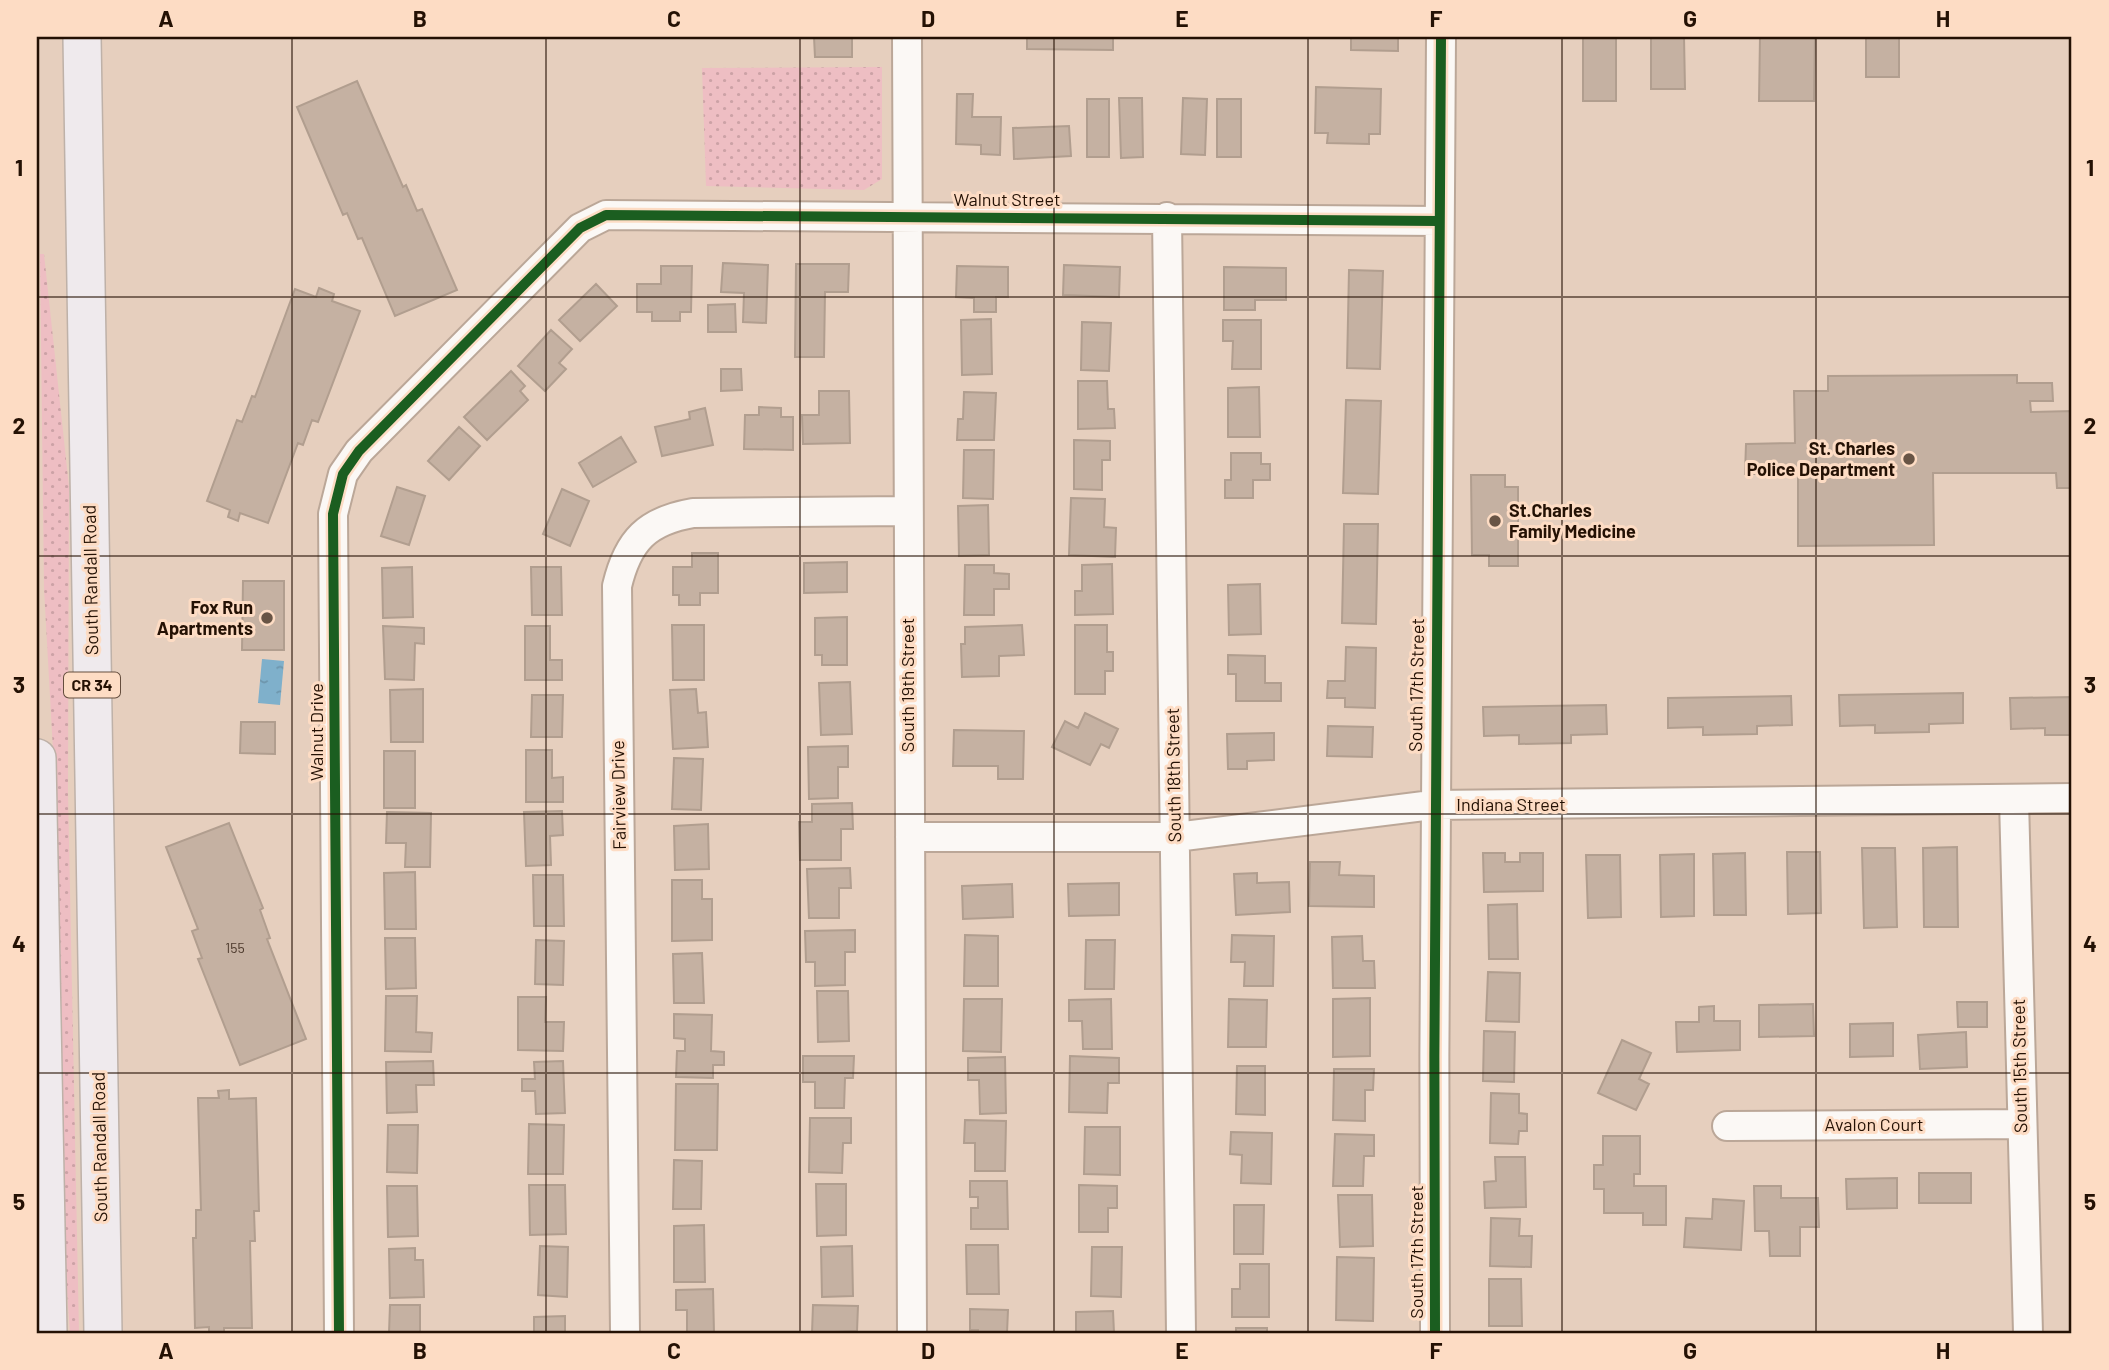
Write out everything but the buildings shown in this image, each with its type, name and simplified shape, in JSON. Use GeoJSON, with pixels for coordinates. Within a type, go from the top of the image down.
{"type":"FeatureCollection","features":[{"type":"Feature","properties":{"kind":"main road","name":"South Randall Road"},"geometry":{"type":"LineString","coordinates":[[82,37],[103,1333]]}},
{"type":"Feature","properties":{"kind":"main road"},"geometry":{"type":"LineString","coordinates":[[37,758],[48,1333]]}},
{"type":"Feature","properties":{"kind":"street","name":"South 19th Street"},"geometry":{"type":"LineString","coordinates":[[907,37],[912,1333]]}},
{"type":"Feature","properties":{"kind":"street","name":"South 17th Street"},"geometry":{"type":"LineString","coordinates":[[1435,1333],[1432,805],[1440,348],[1441,37]]}},
{"type":"Feature","properties":{"kind":"street","name":"Walnut Street"},"geometry":{"type":"LineString","coordinates":[[580,228],[606,215],[626,214],[1439,221]]}},
{"type":"Feature","properties":{"kind":"street","name":"South 18th Street"},"geometry":{"type":"LineString","coordinates":[[1167,217],[1181,1333]]}},
{"type":"Feature","properties":{"kind":"street","name":"Walnut Drive"},"geometry":{"type":"LineString","coordinates":[[339,1333],[333,540],[336,492],[359,451],[580,228]]}},
{"type":"Feature","properties":{"kind":"street","name":"Fairview Drive"},"geometry":{"type":"LineString","coordinates":[[625,1333],[617,600],[623,562],[636,540],[652,527],[683,515],[907,511]]}},
{"type":"Feature","properties":{"kind":"street","name":"Indiana Street"},"geometry":{"type":"LineString","coordinates":[[910,837],[1176,837],[1432,805],[2072,798]]}},
{"type":"Feature","properties":{"kind":"street","name":"South 15th Street"},"geometry":{"type":"LineString","coordinates":[[2014,800],[2028,1333]]}},
{"type":"Feature","properties":{"kind":"street","name":"Avalon Court"},"geometry":{"type":"LineString","coordinates":[[1727,1126],[2021,1124]]}},
{"type":"Feature","properties":{"kind":"shaded area"},"geometry":{"type":"Polygon","coordinates":[[[882,67],[882,179],[864,190],[706,186],[702,68],[882,67]]]}},
{"type":"Feature","properties":{"kind":"shaded area"},"geometry":{"type":"Polygon","coordinates":[[[40,254],[44,254],[69,487],[68,792],[79,1333],[70,1333],[62,1220],[54,768],[44,589],[40,254]]]}},
{"type":"Feature","properties":{"kind":"water"},"geometry":{"type":"Polygon","coordinates":[[[262,659],[284,661],[280,705],[258,703],[262,659]]]}},
{"type":"Feature","properties":{"kind":"cycle path"},"geometry":{"type":"LineString","coordinates":[[1435,1333],[1435,685],[1441,37]]}},
{"type":"Feature","properties":{"kind":"cycle path"},"geometry":{"type":"LineString","coordinates":[[339,1333],[333,514],[343,474],[359,451],[580,228],[606,215],[1439,221]]}},
{"type":"Feature","properties":{"kind":"place","name":"St. Charles Police Department"},"geometry":{"type":"Point","coordinates":[1909,459]}},
{"type":"Feature","properties":{"kind":"place","name":"St.Charles Family Medicine"},"geometry":{"type":"Point","coordinates":[1495,521]}},
{"type":"Feature","properties":{"kind":"place","name":"Fox Run Apartments"},"geometry":{"type":"Point","coordinates":[267,618]}}]}
